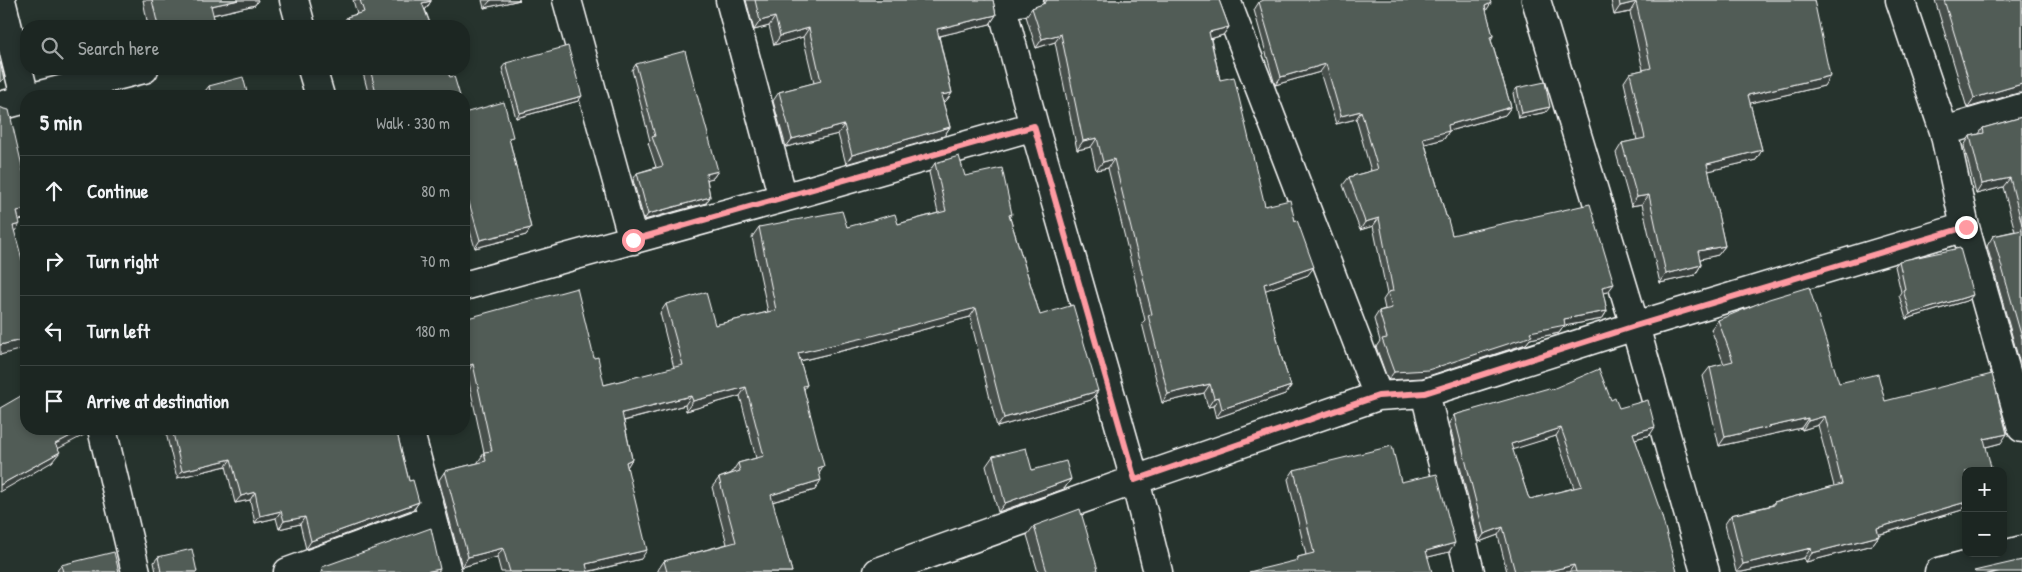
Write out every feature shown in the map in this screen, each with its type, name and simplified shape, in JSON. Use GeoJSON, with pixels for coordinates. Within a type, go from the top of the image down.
{"type":"FeatureCollection","features":[{"type":"Feature","properties":{"kind":"street"},"geometry":{"type":"LineString","coordinates":[[1,0],[24,90]]}},
{"type":"Feature","properties":{"kind":"street"},"geometry":{"type":"LineString","coordinates":[[294,0],[299,20]]}},
{"type":"Feature","properties":{"kind":"street"},"geometry":{"type":"LineString","coordinates":[[567,0],[633,240]]}},
{"type":"Feature","properties":{"kind":"street"},"geometry":{"type":"LineString","coordinates":[[730,0],[783,198]]}},
{"type":"Feature","properties":{"kind":"street"},"geometry":{"type":"LineString","coordinates":[[1029,0],[1001,3],[1135,480],[1158,572]]}},
{"type":"Feature","properties":{"kind":"street"},"geometry":{"type":"LineString","coordinates":[[1226,0],[1378,396]]}},
{"type":"Feature","properties":{"kind":"street"},"geometry":{"type":"LineString","coordinates":[[1536,0],[1635,326],[1705,572]]}},
{"type":"Feature","properties":{"kind":"street"},"geometry":{"type":"LineString","coordinates":[[1900,0],[1944,131],[1966,227],[2022,428]]}},
{"type":"Feature","properties":{"kind":"street"},"geometry":{"type":"LineString","coordinates":[[60,90],[120,75]]}},
{"type":"Feature","properties":{"kind":"street"},"geometry":{"type":"LineString","coordinates":[[314,75],[318,90]]}},
{"type":"Feature","properties":{"kind":"street"},"geometry":{"type":"LineString","coordinates":[[0,106],[20,101]]}},
{"type":"Feature","properties":{"kind":"street"},"geometry":{"type":"LineString","coordinates":[[1944,131],[2022,108]]}},
{"type":"Feature","properties":{"kind":"street"},"geometry":{"type":"LineString","coordinates":[[470,284],[1034,126]]}},
{"type":"Feature","properties":{"kind":"street"},"geometry":{"type":"LineString","coordinates":[[878,572],[1378,396],[1425,393],[1635,326],[1966,227]]}},
{"type":"Feature","properties":{"kind":"street"},"geometry":{"type":"LineString","coordinates":[[1425,393],[1470,572]]}},
{"type":"Feature","properties":{"kind":"street"},"geometry":{"type":"LineString","coordinates":[[103,435],[136,572]]}},
{"type":"Feature","properties":{"kind":"street"},"geometry":{"type":"LineString","coordinates":[[411,435],[447,572]]}},
{"type":"Feature","properties":{"kind":"street"},"geometry":{"type":"LineString","coordinates":[[288,572],[433,519]]}},
{"type":"Feature","properties":{"kind":"street"},"geometry":{"type":"LineString","coordinates":[[1939,572],[2022,550]]}},
{"type":"Feature","properties":{"kind":"building"},"geometry":{"type":"Polygon","coordinates":[[[152,0],[239,0],[211,6],[214,20],[157,20],[152,0]]]}},
{"type":"Feature","properties":{"kind":"building"},"geometry":{"type":"Polygon","coordinates":[[[360,0],[431,0],[422,3],[429,20],[348,20],[347,17],[364,12],[360,0]]]}},
{"type":"Feature","properties":{"kind":"building"},"geometry":{"type":"Polygon","coordinates":[[[755,0],[993,0],[996,15],[937,29],[952,93],[941,95],[950,127],[852,155],[844,125],[792,139],[779,92],[821,81],[809,28],[780,36],[775,17],[760,21],[755,0]]]}},
{"type":"Feature","properties":{"kind":"building"},"geometry":{"type":"Polygon","coordinates":[[[1047,0],[1219,0],[1229,27],[1209,32],[1220,80],[1234,77],[1265,206],[1290,200],[1295,221],[1297,220],[1314,267],[1264,284],[1282,359],[1291,386],[1222,409],[1219,397],[1214,398],[1210,384],[1168,394],[1148,315],[1152,314],[1114,159],[1103,162],[1097,138],[1083,141],[1061,34],[1042,39],[1032,8],[1045,3],[1047,0]]]}},
{"type":"Feature","properties":{"kind":"building"},"geometry":{"type":"Polygon","coordinates":[[[1264,0],[1490,0],[1491,3],[1485,6],[1493,36],[1490,37],[1511,107],[1448,125],[1449,131],[1423,138],[1452,235],[1590,204],[1614,284],[1602,287],[1607,311],[1564,319],[1565,325],[1530,332],[1532,336],[1428,370],[1394,372],[1382,339],[1387,338],[1379,311],[1392,308],[1388,292],[1393,291],[1379,218],[1365,222],[1349,177],[1378,169],[1361,111],[1341,116],[1326,64],[1281,77],[1259,2],[1264,0]]]}},
{"type":"Feature","properties":{"kind":"building"},"geometry":{"type":"Polygon","coordinates":[[[1619,0],[1814,0],[1830,76],[1748,95],[1762,150],[1707,164],[1725,246],[1698,251],[1701,265],[1666,274],[1649,195],[1637,197],[1622,143],[1645,138],[1630,73],[1651,68],[1636,2],[1620,6],[1619,0]]]}},
{"type":"Feature","properties":{"kind":"building"},"geometry":{"type":"Polygon","coordinates":[[[1944,0],[2022,0],[2022,84],[1974,98],[1944,0]]]}},
{"type":"Feature","properties":{"kind":"building"},"geometry":{"type":"Polygon","coordinates":[[[568,46],[582,96],[520,113],[506,63],[568,46]]]}},
{"type":"Feature","properties":{"kind":"building"},"geometry":{"type":"Polygon","coordinates":[[[685,51],[718,171],[706,174],[710,197],[648,214],[637,173],[663,166],[652,137],[655,136],[636,64],[685,51]]]}},
{"type":"Feature","properties":{"kind":"building"},"geometry":{"type":"Polygon","coordinates":[[[0,62],[4,79],[0,82],[0,62]]]}},
{"type":"Feature","properties":{"kind":"building"},"geometry":{"type":"Polygon","coordinates":[[[372,75],[449,75],[450,77],[454,76],[458,90],[375,90],[372,75]]]}},
{"type":"Feature","properties":{"kind":"building"},"geometry":{"type":"Polygon","coordinates":[[[243,77],[246,90],[210,90],[209,86],[243,77]]]}},
{"type":"Feature","properties":{"kind":"building"},"geometry":{"type":"Polygon","coordinates":[[[1545,82],[1550,107],[1522,113],[1517,88],[1545,82]]]}},
{"type":"Feature","properties":{"kind":"building"},"geometry":{"type":"Polygon","coordinates":[[[504,102],[513,137],[509,138],[531,228],[480,240],[470,206],[470,111],[504,102]]]}},
{"type":"Feature","properties":{"kind":"building"},"geometry":{"type":"Polygon","coordinates":[[[0,107],[9,110],[20,157],[20,210],[17,211],[20,224],[13,226],[20,252],[20,340],[0,345],[0,107]]]}},
{"type":"Feature","properties":{"kind":"building"},"geometry":{"type":"Polygon","coordinates":[[[2022,117],[2022,225],[2010,178],[1982,184],[1970,136],[1984,133],[1983,128],[2022,117]]]}},
{"type":"Feature","properties":{"kind":"building"},"geometry":{"type":"Polygon","coordinates":[[[959,156],[965,176],[1002,168],[1012,214],[1009,215],[1040,315],[1073,305],[1098,391],[1004,418],[976,308],[868,337],[798,353],[807,385],[803,386],[824,466],[818,468],[821,480],[771,495],[792,572],[667,572],[664,561],[736,542],[719,478],[740,471],[738,463],[764,456],[746,387],[693,401],[691,396],[622,413],[632,459],[626,462],[647,550],[586,564],[588,572],[510,572],[503,548],[468,557],[445,471],[486,461],[484,452],[492,451],[473,364],[470,365],[470,317],[577,288],[594,358],[598,357],[604,385],[683,365],[666,304],[706,292],[715,325],[776,310],[759,227],[842,211],[847,227],[895,214],[898,224],[946,211],[935,163],[959,156]]]}},
{"type":"Feature","properties":{"kind":"building"},"geometry":{"type":"Polygon","coordinates":[[[2022,230],[2022,338],[1993,236],[2022,230]]]}},
{"type":"Feature","properties":{"kind":"building"},"geometry":{"type":"Polygon","coordinates":[[[1960,248],[1973,295],[1910,314],[1903,290],[1905,289],[1899,261],[1960,248]]]}},
{"type":"Feature","properties":{"kind":"building"},"geometry":{"type":"Polygon","coordinates":[[[1809,287],[1839,383],[1878,374],[1885,401],[1992,374],[2007,434],[1984,439],[1991,467],[1962,467],[1962,503],[1877,528],[1879,536],[1812,553],[1811,548],[1743,564],[1731,515],[1774,505],[1774,502],[1842,484],[1825,416],[1808,421],[1808,418],[1725,437],[1710,367],[1733,361],[1718,320],[1769,299],[1809,287]]]}},
{"type":"Feature","properties":{"kind":"building"},"geometry":{"type":"Polygon","coordinates":[[[1599,369],[1611,400],[1615,398],[1619,408],[1648,400],[1655,427],[1633,433],[1661,513],[1677,572],[1576,572],[1574,565],[1545,572],[1515,572],[1503,527],[1484,534],[1454,415],[1549,388],[1550,390],[1599,369]],[[1561,428],[1511,444],[1530,499],[1582,486],[1561,428]]]}},
{"type":"Feature","properties":{"kind":"building"},"geometry":{"type":"Polygon","coordinates":[[[20,396],[20,435],[72,435],[55,444],[60,452],[0,485],[0,408],[20,396]]]}},
{"type":"Feature","properties":{"kind":"building"},"geometry":{"type":"Polygon","coordinates":[[[173,435],[398,435],[409,481],[413,480],[419,502],[311,541],[305,517],[284,521],[281,511],[260,516],[255,492],[241,496],[231,459],[182,471],[173,435]]]}},
{"type":"Feature","properties":{"kind":"building"},"geometry":{"type":"Polygon","coordinates":[[[1392,446],[1401,482],[1437,474],[1455,543],[1426,551],[1432,572],[1249,572],[1298,560],[1298,557],[1314,553],[1294,470],[1392,446]]]}},
{"type":"Feature","properties":{"kind":"building"},"geometry":{"type":"Polygon","coordinates":[[[1026,448],[1032,470],[1066,461],[1071,479],[1005,503],[993,456],[1026,448]]]}},
{"type":"Feature","properties":{"kind":"building"},"geometry":{"type":"Polygon","coordinates":[[[1080,509],[1098,570],[1092,572],[1047,572],[1034,526],[1080,509]]]}},
{"type":"Feature","properties":{"kind":"building"},"geometry":{"type":"Polygon","coordinates":[[[431,528],[440,569],[425,572],[321,572],[323,571],[322,567],[431,528]]]}},
{"type":"Feature","properties":{"kind":"building"},"geometry":{"type":"Polygon","coordinates":[[[192,549],[197,572],[161,572],[158,557],[192,549]]]}},
{"type":"Feature","properties":{"kind":"building"},"geometry":{"type":"Polygon","coordinates":[[[114,552],[119,572],[63,572],[61,565],[114,552]]]}},
{"type":"Feature","properties":{"kind":"building"},"geometry":{"type":"Polygon","coordinates":[[[2022,560],[2022,572],[1974,571],[2022,560]]]}},
{"type":"Feature","properties":{"kind":"route"},"geometry":{"type":"LineString","coordinates":[[633,240],[1034,126],[1135,480],[1378,396],[1425,393],[1635,326],[1966,227]]}}]}
